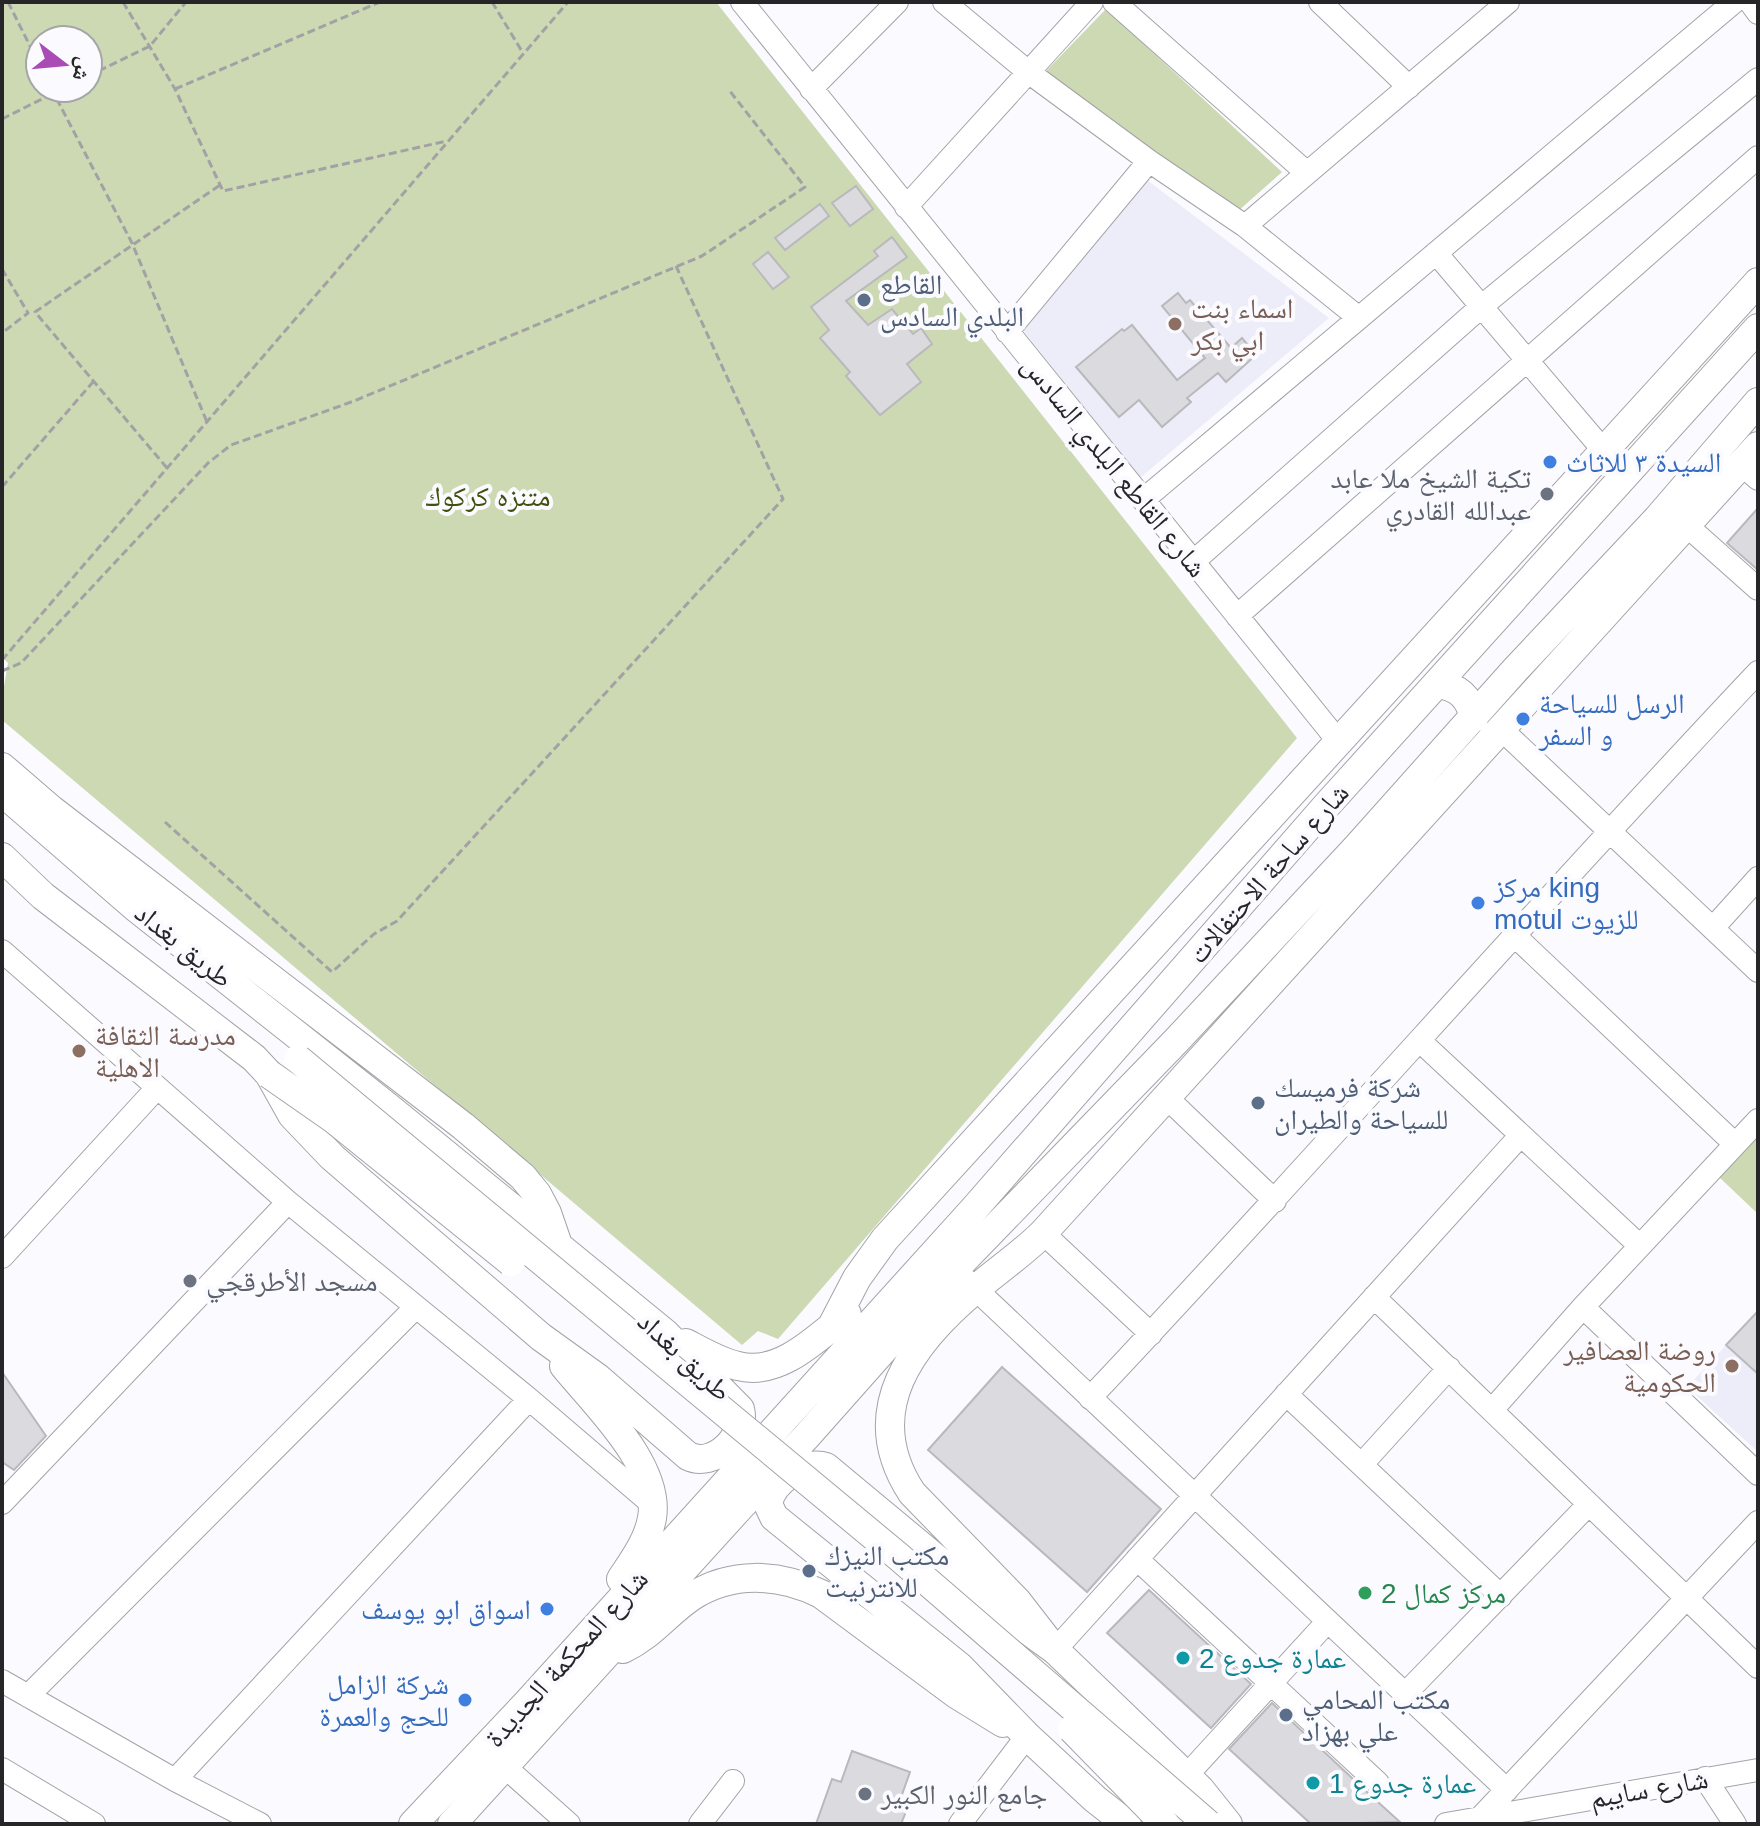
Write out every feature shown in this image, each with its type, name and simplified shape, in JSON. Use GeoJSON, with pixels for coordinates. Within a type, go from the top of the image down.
{"type":"FeatureCollection","features":[{"type":"Feature","properties":{"kind":"main road"},"geometry":{"type":"LineString","coordinates":[[832,1326],[857,1278],[885,1239],[1758,282]]}},
{"type":"Feature","properties":{"kind":"main road","name":"شارع ساحة الاحتفالات"},"geometry":{"type":"LineString","coordinates":[[729,1499],[782,1420],[974,1209],[1327,805],[1758,328]]}},
{"type":"Feature","properties":{"kind":"main road","name":"شارع ساحة الاحتفالات"},"geometry":{"type":"LineString","coordinates":[[729,1499],[806,1437],[955,1269],[1176,1041],[1367,856],[1515,670],[1658,518],[1758,402]]}},
{"type":"Feature","properties":{"kind":"main road"},"geometry":{"type":"LineString","coordinates":[[1228,1824],[1187,1775],[1055,1650],[1017,1601],[912,1493],[898,1472],[889,1429],[898,1380],[927,1337],[975,1289],[1043,1233],[1199,1061],[1367,856],[1501,729],[1686,525],[1752,463]]}},
{"type":"Feature","properties":{"kind":"main road"},"geometry":{"type":"LineString","coordinates":[[1478,637],[1492,659],[1503,667],[1515,670]]}},
{"type":"Feature","properties":{"kind":"main road"},"geometry":{"type":"LineString","coordinates":[[1437,684],[1450,686],[1462,693],[1471,704],[1474,718]]}},
{"type":"Feature","properties":{"kind":"main road"},"geometry":{"type":"LineString","coordinates":[[2,767],[52,810],[463,1126],[523,1177],[547,1213],[558,1246]]}},
{"type":"Feature","properties":{"kind":"main road"},"geometry":{"type":"LineString","coordinates":[[1303,782],[1327,805]]}},
{"type":"Feature","properties":{"kind":"main road","name":"طريق بغداد"},"geometry":{"type":"LineString","coordinates":[[2,792],[164,929],[665,1333],[740,1409],[739,1429],[711,1459],[703,1461],[688,1456],[598,1378],[541,1337],[332,1157],[292,1115],[269,1074],[254,1058],[43,896],[2,857]]}},
{"type":"Feature","properties":{"kind":"main road"},"geometry":{"type":"LineString","coordinates":[[164,929],[173,902]]}},
{"type":"Feature","properties":{"kind":"main road"},"geometry":{"type":"LineString","coordinates":[[245,993],[268,1028],[298,1059],[899,1557],[1208,1824]]}},
{"type":"Feature","properties":{"kind":"main road"},"geometry":{"type":"LineString","coordinates":[[1176,1041],[1199,1061]]}},
{"type":"Feature","properties":{"kind":"main road"},"geometry":{"type":"LineString","coordinates":[[269,1074],[347,1130],[898,1578],[1063,1721],[1165,1824]]}},
{"type":"Feature","properties":{"kind":"main road"},"geometry":{"type":"LineString","coordinates":[[665,1333],[724,1361],[752,1369],[766,1368],[801,1350],[974,1209]]}},
{"type":"Feature","properties":{"kind":"main road"},"geometry":{"type":"LineString","coordinates":[[541,1337],[634,1455],[650,1485],[653,1505],[648,1533],[594,1648]]}},
{"type":"Feature","properties":{"kind":"main road"},"geometry":{"type":"LineString","coordinates":[[1055,1650],[1007,1617],[826,1467],[800,1468],[769,1497],[768,1504],[774,1517],[960,1667],[1027,1736],[1127,1824]]}},
{"type":"Feature","properties":{"kind":"main road","name":"شارع المحكمة الجديدة"},"geometry":{"type":"LineString","coordinates":[[413,1824],[594,1648],[729,1499]]}},
{"type":"Feature","properties":{"kind":"main road"},"geometry":{"type":"LineString","coordinates":[[594,1648],[652,1633],[689,1598],[710,1587],[752,1577],[776,1578],[799,1583],[821,1594],[956,1694],[1027,1736]]}},
{"type":"Feature","properties":{"kind":"main road","name":"شارع المحكمة الجديدة"},"geometry":{"type":"LineString","coordinates":[[452,1824],[504,1766],[594,1648]]}},
{"type":"Feature","properties":{"kind":"street","name":"شارع القاطع البلدي السادس"},"geometry":{"type":"LineString","coordinates":[[742,2],[1339,742]]}},
{"type":"Feature","properties":{"kind":"street"},"geometry":{"type":"LineString","coordinates":[[811,89],[897,2]]}},
{"type":"Feature","properties":{"kind":"street"},"geometry":{"type":"LineString","coordinates":[[944,2],[1027,71],[1149,161],[1245,226],[1359,318]]}},
{"type":"Feature","properties":{"kind":"street"},"geometry":{"type":"LineString","coordinates":[[906,207],[1092,2]]}},
{"type":"Feature","properties":{"kind":"street"},"geometry":{"type":"LineString","coordinates":[[1114,2],[1307,173]]}},
{"type":"Feature","properties":{"kind":"street"},"geometry":{"type":"LineString","coordinates":[[1320,2],[1409,87]]}},
{"type":"Feature","properties":{"kind":"street"},"geometry":{"type":"LineString","coordinates":[[1245,226],[1508,2]]}},
{"type":"Feature","properties":{"kind":"street"},"geometry":{"type":"LineString","coordinates":[[1143,500],[1734,2]]}},
{"type":"Feature","properties":{"kind":"street"},"geometry":{"type":"LineString","coordinates":[[1750,2],[1758,13]]}},
{"type":"Feature","properties":{"kind":"street"},"geometry":{"type":"LineString","coordinates":[[1193,562],[1482,306],[1758,79]]}},
{"type":"Feature","properties":{"kind":"street"},"geometry":{"type":"LineString","coordinates":[[1237,616],[1758,157]]}},
{"type":"Feature","properties":{"kind":"street"},"geometry":{"type":"LineString","coordinates":[[1007,332],[1149,161]]}},
{"type":"Feature","properties":{"kind":"street"},"geometry":{"type":"LineString","coordinates":[[1436,253],[1604,451]]}},
{"type":"Feature","properties":{"kind":"street"},"geometry":{"type":"LineString","coordinates":[[1686,525],[1758,589]]}},
{"type":"Feature","properties":{"kind":"street"},"geometry":{"type":"LineString","coordinates":[[1090,1398],[1275,1201],[1609,829],[1758,672]]}},
{"type":"Feature","properties":{"kind":"street"},"geometry":{"type":"LineString","coordinates":[[1501,729],[1758,971]]}},
{"type":"Feature","properties":{"kind":"street"},"geometry":{"type":"LineString","coordinates":[[1713,928],[1758,878]]}},
{"type":"Feature","properties":{"kind":"street"},"geometry":{"type":"LineString","coordinates":[[1515,936],[1735,1144]]}},
{"type":"Feature","properties":{"kind":"street"},"geometry":{"type":"LineString","coordinates":[[6,964],[653,1505]]}},
{"type":"Feature","properties":{"kind":"street"},"geometry":{"type":"LineString","coordinates":[[1420,1041],[1640,1246]]}},
{"type":"Feature","properties":{"kind":"street"},"geometry":{"type":"LineString","coordinates":[[2,1257],[156,1089]]}},
{"type":"Feature","properties":{"kind":"street"},"geometry":{"type":"LineString","coordinates":[[1166,1097],[1275,1201]]}},
{"type":"Feature","properties":{"kind":"street"},"geometry":{"type":"LineString","coordinates":[[1492,1410],[1583,1307],[1758,1120]]}},
{"type":"Feature","properties":{"kind":"street"},"geometry":{"type":"LineString","coordinates":[[1055,1650],[1521,1135]]}},
{"type":"Feature","properties":{"kind":"street"},"geometry":{"type":"LineString","coordinates":[[7,1489],[288,1202]]}},
{"type":"Feature","properties":{"kind":"street"},"geometry":{"type":"LineString","coordinates":[[1043,1233],[1151,1334]]}},
{"type":"Feature","properties":{"kind":"street"},"geometry":{"type":"LineString","coordinates":[[955,1269],[1507,1790]]}},
{"type":"Feature","properties":{"kind":"street"},"geometry":{"type":"LineString","coordinates":[[1374,1297],[1758,1667]]}},
{"type":"Feature","properties":{"kind":"street"},"geometry":{"type":"LineString","coordinates":[[1583,1307],[1758,1474]]}},
{"type":"Feature","properties":{"kind":"street"},"geometry":{"type":"LineString","coordinates":[[28,1696],[415,1308]]}},
{"type":"Feature","properties":{"kind":"street"},"geometry":{"type":"LineString","coordinates":[[1362,1464],[1449,1368]]}},
{"type":"Feature","properties":{"kind":"street"},"geometry":{"type":"LineString","coordinates":[[1286,1394],[1501,1596]]}},
{"type":"Feature","properties":{"kind":"street"},"geometry":{"type":"LineString","coordinates":[[175,1780],[529,1399]]}},
{"type":"Feature","properties":{"kind":"street"},"geometry":{"type":"LineString","coordinates":[[1405,1694],[1589,1504]]}},
{"type":"Feature","properties":{"kind":"street"},"geometry":{"type":"LineString","coordinates":[[1481,1817],[1758,1522]]}},
{"type":"Feature","properties":{"kind":"street"},"geometry":{"type":"LineString","coordinates":[[1137,1559],[1378,1783]]}},
{"type":"Feature","properties":{"kind":"street"},"geometry":{"type":"LineString","coordinates":[[1187,1775],[1328,1621]]}},
{"type":"Feature","properties":{"kind":"street"},"geometry":{"type":"LineString","coordinates":[[2,1681],[175,1780],[260,1824]]}},
{"type":"Feature","properties":{"kind":"street"},"geometry":{"type":"LineString","coordinates":[[960,1824],[1027,1736]]}},
{"type":"Feature","properties":{"kind":"street"},"geometry":{"type":"LineString","coordinates":[[504,1766],[569,1824]]}},
{"type":"Feature","properties":{"kind":"street"},"geometry":{"type":"LineString","coordinates":[[2,1769],[94,1824]]}},
{"type":"Feature","properties":{"kind":"street","name":"شارع سايبم"},"geometry":{"type":"LineString","coordinates":[[1446,1824],[1758,1770]]}},
{"type":"Feature","properties":{"kind":"street"},"geometry":{"type":"LineString","coordinates":[[1705,1778],[1734,1824]]}},
{"type":"Feature","properties":{"kind":"street"},"geometry":{"type":"LineString","coordinates":[[700,1824],[733,1781]]}},
{"type":"Feature","properties":{"kind":"path"},"geometry":{"type":"LineString","coordinates":[[8,2],[24,34]]}},
{"type":"Feature","properties":{"kind":"path"},"geometry":{"type":"LineString","coordinates":[[123,2],[175,89],[223,191],[450,140]]}},
{"type":"Feature","properties":{"kind":"path"},"geometry":{"type":"LineString","coordinates":[[104,68],[150,46],[186,2]]}},
{"type":"Feature","properties":{"kind":"path"},"geometry":{"type":"LineString","coordinates":[[175,89],[380,2]]}},
{"type":"Feature","properties":{"kind":"path"},"geometry":{"type":"LineString","coordinates":[[492,2],[523,54]]}},
{"type":"Feature","properties":{"kind":"path"},"geometry":{"type":"LineString","coordinates":[[2,660],[568,2]]}},
{"type":"Feature","properties":{"kind":"path"},"geometry":{"type":"LineString","coordinates":[[2,671],[21,663],[208,463],[231,445],[354,401],[702,256],[805,187],[729,90]]}},
{"type":"Feature","properties":{"kind":"path"},"geometry":{"type":"LineString","coordinates":[[2,119],[31,104]]}},
{"type":"Feature","properties":{"kind":"path"},"geometry":{"type":"LineString","coordinates":[[59,104],[132,243],[207,422]]}},
{"type":"Feature","properties":{"kind":"path"},"geometry":{"type":"LineString","coordinates":[[167,468],[35,312],[220,184]]}},
{"type":"Feature","properties":{"kind":"path"},"geometry":{"type":"LineString","coordinates":[[165,822],[332,972],[374,934],[397,921],[408,910],[783,499],[676,266]]}},
{"type":"Feature","properties":{"kind":"path"},"geometry":{"type":"LineString","coordinates":[[2,269],[28,313],[2,333]]}},
{"type":"Feature","properties":{"kind":"path"},"geometry":{"type":"LineString","coordinates":[[2,487],[93,382]]}},
{"type":"Feature","properties":{"kind":"shaded area","name":"اسماء بنت ابي بكر"},"geometry":{"type":"Polygon","coordinates":[[[1147,180],[1329,318],[1140,478],[1023,330],[1147,180]]]}},
{"type":"Feature","properties":{"kind":"shaded area","name":"روضة العصافير الحكومية"},"geometry":{"type":"Polygon","coordinates":[[[1758,1311],[1758,1452],[1687,1387],[1758,1311]]]}},
{"type":"Feature","properties":{"kind":"green space","name":"متنزه كركوك"},"geometry":{"type":"Polygon","coordinates":[[[2,2],[716,2],[1297,738],[778,1339],[758,1331],[742,1345],[2,720],[8,663],[2,657],[2,2]]]}},
{"type":"Feature","properties":{"kind":"green space"},"geometry":{"type":"Polygon","coordinates":[[[1106,9],[1282,172],[1237,212],[1044,73],[1106,9]]]}},
{"type":"Feature","properties":{"kind":"green space"},"geometry":{"type":"Polygon","coordinates":[[[1758,1136],[1758,1214],[1719,1177],[1758,1136]]]}},
{"type":"Feature","properties":{"kind":"building"},"geometry":{"type":"Polygon","coordinates":[[[856,186],[873,209],[850,226],[832,203],[856,186]]]}},
{"type":"Feature","properties":{"kind":"building"},"geometry":{"type":"Polygon","coordinates":[[[820,204],[829,216],[785,250],[775,238],[820,204]]]}},
{"type":"Feature","properties":{"kind":"building"},"geometry":{"type":"Polygon","coordinates":[[[892,237],[907,257],[846,301],[868,325],[892,309],[913,334],[921,328],[932,344],[907,364],[921,382],[880,415],[846,376],[850,372],[820,338],[829,330],[811,307],[878,256],[874,251],[892,237]]]}},
{"type":"Feature","properties":{"kind":"building"},"geometry":{"type":"Polygon","coordinates":[[[768,252],[789,277],[773,289],[753,264],[768,252]]]}},
{"type":"Feature","properties":{"kind":"building"},"geometry":{"type":"Polygon","coordinates":[[[1178,293],[1186,303],[1190,300],[1231,348],[1242,338],[1256,355],[1226,382],[1218,373],[1187,398],[1191,402],[1162,427],[1139,400],[1119,417],[1076,367],[1122,329],[1124,331],[1132,325],[1177,380],[1205,358],[1162,306],[1178,293]]]}},
{"type":"Feature","properties":{"kind":"building"},"geometry":{"type":"Polygon","coordinates":[[[1758,508],[1758,570],[1727,543],[1758,508]]]}},
{"type":"Feature","properties":{"kind":"building"},"geometry":{"type":"Polygon","coordinates":[[[1758,1311],[1758,1374],[1726,1345],[1758,1311]]]}},
{"type":"Feature","properties":{"kind":"building"},"geometry":{"type":"Polygon","coordinates":[[[1002,1367],[1161,1509],[1087,1592],[928,1450],[1002,1367]]]}},
{"type":"Feature","properties":{"kind":"building"},"geometry":{"type":"Polygon","coordinates":[[[2,1372],[46,1436],[14,1470],[2,1462],[2,1372]]]}},
{"type":"Feature","properties":{"kind":"building","name":"عمارة جدوع 2"},"geometry":{"type":"Polygon","coordinates":[[[1149,1590],[1251,1684],[1211,1728],[1107,1633],[1149,1590]]]}},
{"type":"Feature","properties":{"kind":"building","name":"عمارة جدوع 1"},"geometry":{"type":"Polygon","coordinates":[[[1272,1703],[1400,1822],[1311,1824],[1229,1749],[1272,1703]]]}},
{"type":"Feature","properties":{"kind":"building","name":"جامع النور الكبير"},"geometry":{"type":"Polygon","coordinates":[[[852,1751],[910,1772],[898,1806],[907,1809],[901,1824],[816,1824],[832,1779],[841,1782],[852,1751]]]}},
{"type":"Feature","properties":{"kind":"place","name":"القاطع البلدي السادس"},"geometry":{"type":"Point","coordinates":[864,300]}},
{"type":"Feature","properties":{"kind":"place","name":"اسماء بنت ابي بكر"},"geometry":{"type":"Point","coordinates":[1175,324]}},
{"type":"Feature","properties":{"kind":"place","name":"السيدة ٣ للاثاث"},"geometry":{"type":"Point","coordinates":[1550,462]}},
{"type":"Feature","properties":{"kind":"place","name":"تكية الشيخ ملا عابد عبدالله القادري"},"geometry":{"type":"Point","coordinates":[1547,494]}},
{"type":"Feature","properties":{"kind":"place","name":"الرسل للسياحة و السفر"},"geometry":{"type":"Point","coordinates":[1523,719]}},
{"type":"Feature","properties":{"kind":"place","name":"مركز king motul للزيوت"},"geometry":{"type":"Point","coordinates":[1478,903]}},
{"type":"Feature","properties":{"kind":"place","name":"مدرسة الثقافة الاهلية"},"geometry":{"type":"Point","coordinates":[79,1051]}},
{"type":"Feature","properties":{"kind":"place","name":"شركة فرميسك للسياحة والطيران"},"geometry":{"type":"Point","coordinates":[1258,1103]}},
{"type":"Feature","properties":{"kind":"place","name":"مسجد الأطرقجي"},"geometry":{"type":"Point","coordinates":[190,1281]}},
{"type":"Feature","properties":{"kind":"place","name":"روضة العصافير الحكومية"},"geometry":{"type":"Point","coordinates":[1732,1366]}},
{"type":"Feature","properties":{"kind":"place","name":"مكتب النيزك للانترنيت"},"geometry":{"type":"Point","coordinates":[809,1571]}},
{"type":"Feature","properties":{"kind":"place","name":"مركز كمال 2"},"geometry":{"type":"Point","coordinates":[1365,1593]}},
{"type":"Feature","properties":{"kind":"place","name":"اسواق ابو يوسف"},"geometry":{"type":"Point","coordinates":[547,1609]}},
{"type":"Feature","properties":{"kind":"place","name":"عمارة جدوع 2"},"geometry":{"type":"Point","coordinates":[1183,1658]}},
{"type":"Feature","properties":{"kind":"place","name":"شركة الزامل للحج والعمرة"},"geometry":{"type":"Point","coordinates":[465,1700]}},
{"type":"Feature","properties":{"kind":"place","name":"مكتب المحامي علي بهزاد"},"geometry":{"type":"Point","coordinates":[1286,1715]}},
{"type":"Feature","properties":{"kind":"place","name":"عمارة جدوع 1"},"geometry":{"type":"Point","coordinates":[1313,1783]}},
{"type":"Feature","properties":{"kind":"place","name":"جامع النور الكبير"},"geometry":{"type":"Point","coordinates":[865,1794]}}]}
